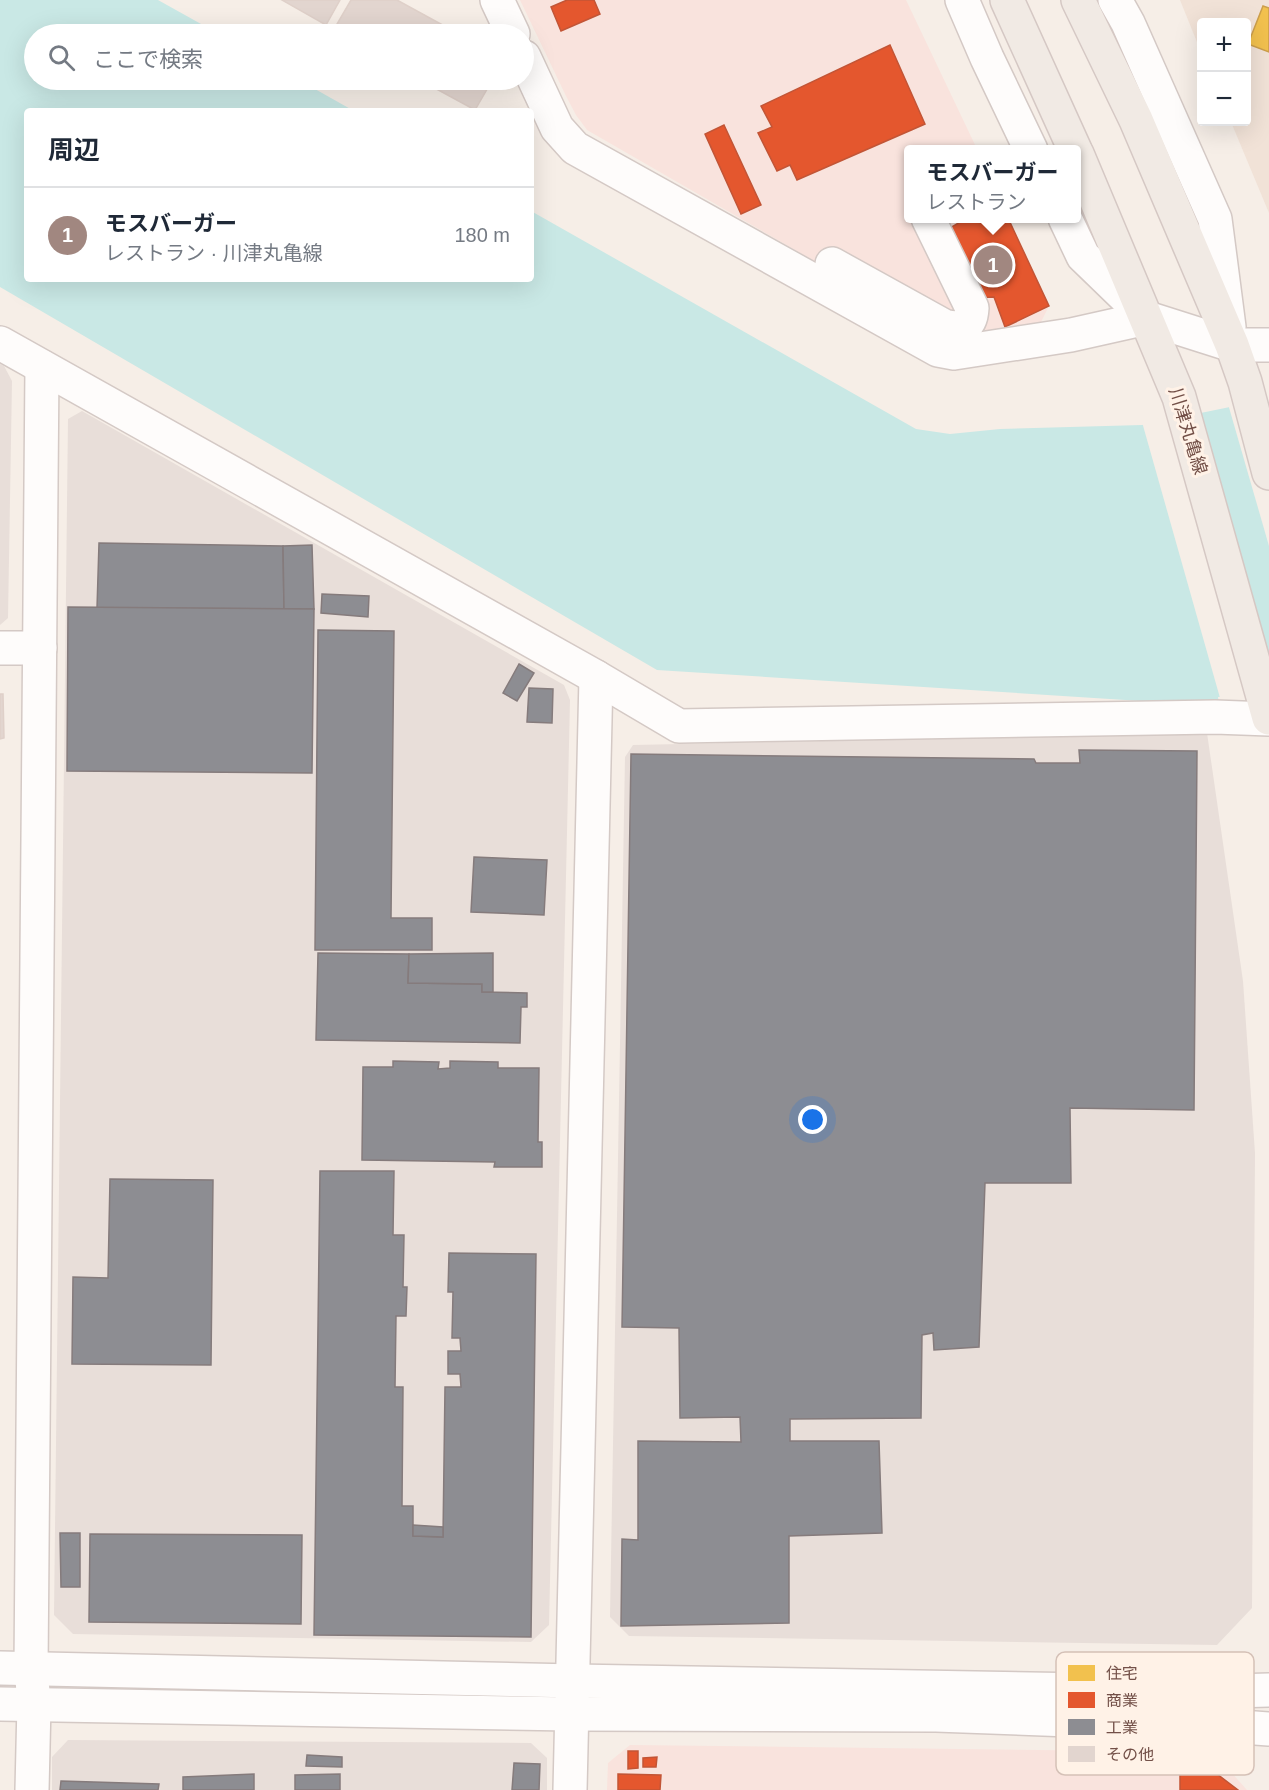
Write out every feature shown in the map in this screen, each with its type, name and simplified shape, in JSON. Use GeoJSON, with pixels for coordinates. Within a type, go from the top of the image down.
{"type":"FeatureCollection","features":[{"type":"Feature","properties":{"kind":"main road"},"geometry":{"type":"LineString","coordinates":[[1007,0],[1073,145]]}},
{"type":"Feature","properties":{"kind":"main road"},"geometry":{"type":"LineString","coordinates":[[1078,0],[1136,120],[1232,345],[1245,382],[1269,473]]}},
{"type":"Feature","properties":{"kind":"main road","name":"川津丸亀線"},"geometry":{"type":"LineString","coordinates":[[1081,163],[1179,397],[1267,714]]}},
{"type":"Feature","properties":{"kind":"street"},"geometry":{"type":"LineString","coordinates":[[497,0],[508,24]]}},
{"type":"Feature","properties":{"kind":"street"},"geometry":{"type":"LineString","coordinates":[[962,0],[1029,145]]}},
{"type":"Feature","properties":{"kind":"street"},"geometry":{"type":"LineString","coordinates":[[1115,0],[1179,135],[1215,219],[1232,345]]}},
{"type":"Feature","properties":{"kind":"street"},"geometry":{"type":"LineString","coordinates":[[534,79],[557,128],[575,148],[938,350],[954,353],[1071,335],[1147,318]]}},
{"type":"Feature","properties":{"kind":"street"},"geometry":{"type":"LineString","coordinates":[[832,264],[944,326],[957,329],[965,326],[972,318],[972,308],[930,223]]}},
{"type":"Feature","properties":{"kind":"street"},"geometry":{"type":"LineString","coordinates":[[1067,223],[1083,256],[1147,318],[1232,345],[1269,345]]}},
{"type":"Feature","properties":{"kind":"street"},"geometry":{"type":"LineString","coordinates":[[0,343],[596,677],[679,726],[1215,717],[1267,714]]}},
{"type":"Feature","properties":{"kind":"street"},"geometry":{"type":"LineString","coordinates":[[32,1790],[34,1704],[16,1668],[40,648],[42,368]]}},
{"type":"Feature","properties":{"kind":"street"},"geometry":{"type":"LineString","coordinates":[[0,648],[40,648]]}},
{"type":"Feature","properties":{"kind":"street"},"geometry":{"type":"LineString","coordinates":[[570,1790],[596,677]]}},
{"type":"Feature","properties":{"kind":"street"},"geometry":{"type":"LineString","coordinates":[[16,1668],[1056,1689]]}},
{"type":"Feature","properties":{"kind":"street"},"geometry":{"type":"LineString","coordinates":[[1254,1690],[1269,1689]]}},
{"type":"Feature","properties":{"kind":"street"},"geometry":{"type":"LineString","coordinates":[[0,1704],[571,1714],[936,1715],[1056,1720]]}},
{"type":"Feature","properties":{"kind":"street"},"geometry":{"type":"LineString","coordinates":[[1254,1729],[1269,1730]]}},
{"type":"Feature","properties":{"kind":"shaded area"},"geometry":{"type":"Polygon","coordinates":[[[520,0],[906,0],[975,145],[904,145],[904,223],[1010,223],[1049,306],[1039,326],[946,337],[587,130],[566,96],[534,29],[534,24],[532,24],[520,0]]]}},
{"type":"Feature","properties":{"kind":"shaded area"},"geometry":{"type":"Polygon","coordinates":[[[1180,0],[1269,0],[1269,213],[1233,126],[1251,126],[1251,18],[1197,18],[1197,42],[1180,0]]]}},
{"type":"Feature","properties":{"kind":"shaded area"},"geometry":{"type":"Polygon","coordinates":[[[0,364],[4,366],[12,381],[8,618],[0,625],[0,364]]]}},
{"type":"Feature","properties":{"kind":"shaded area"},"geometry":{"type":"Polygon","coordinates":[[[82,411],[564,685],[570,700],[549,1625],[531,1642],[73,1634],[54,1615],[68,419],[82,411]]]}},
{"type":"Feature","properties":{"kind":"shaded area"},"geometry":{"type":"Polygon","coordinates":[[[1207,733],[1243,981],[1255,1153],[1252,1608],[1217,1645],[629,1636],[610,1617],[625,757],[633,745],[1207,733]]]}},
{"type":"Feature","properties":{"kind":"shaded area"},"geometry":{"type":"Polygon","coordinates":[[[68,1740],[531,1743],[547,1758],[547,1790],[52,1790],[52,1757],[68,1740]]]}},
{"type":"Feature","properties":{"kind":"shaded area"},"geometry":{"type":"Polygon","coordinates":[[[630,1745],[1056,1750],[1056,1775],[1234,1775],[1247,1790],[607,1790],[608,1763],[630,1745]]]}},
{"type":"Feature","properties":{"kind":"water"},"geometry":{"type":"Polygon","coordinates":[[[0,0],[158,0],[201,24],[24,24],[24,90],[317,90],[349,108],[24,108],[24,282],[534,282],[534,213],[916,429],[950,434],[1000,429],[1142,425],[1269,399],[1269,694],[1218,697],[1219,706],[657,670],[0,287],[0,0]]]}},
{"type":"Feature","properties":{"kind":"pier"},"geometry":{"type":"Polygon","coordinates":[[[1269,396],[1269,546],[1228,404],[1269,396]]]}},
{"type":"Feature","properties":{"kind":"pier"},"geometry":{"type":"Polygon","coordinates":[[[1196,411],[1269,697],[1221,700],[1222,705],[1142,422],[1196,411]]]}},
{"type":"Feature","properties":{"kind":"building: 住宅"},"geometry":{"type":"Polygon","coordinates":[[[1263,6],[1269,8],[1269,52],[1251,45],[1251,36],[1263,6]]]}},
{"type":"Feature","properties":{"kind":"building: 商業"},"geometry":{"type":"Polygon","coordinates":[[[567,0],[594,0],[600,14],[561,31],[551,7],[567,0]]]}},
{"type":"Feature","properties":{"kind":"building: 商業"},"geometry":{"type":"Polygon","coordinates":[[[890,45],[925,124],[797,180],[790,165],[777,171],[758,133],[772,127],[761,106],[890,45]]]}},
{"type":"Feature","properties":{"kind":"building: 商業"},"geometry":{"type":"Polygon","coordinates":[[[724,125],[761,205],[741,214],[705,134],[724,125]]]}},
{"type":"Feature","properties":{"kind":"building: 商業"},"geometry":{"type":"Polygon","coordinates":[[[958,223],[1010,223],[1049,306],[1005,327],[994,297],[973,298],[943,232],[958,223]]]}},
{"type":"Feature","properties":{"kind":"building: 商業"},"geometry":{"type":"Polygon","coordinates":[[[628,1751],[638,1751],[638,1768],[628,1769],[628,1751]]]}},
{"type":"Feature","properties":{"kind":"building: 商業"},"geometry":{"type":"Polygon","coordinates":[[[657,1757],[656,1767],[643,1767],[643,1758],[657,1757]]]}},
{"type":"Feature","properties":{"kind":"building: 商業"},"geometry":{"type":"Polygon","coordinates":[[[618,1774],[661,1775],[660,1790],[618,1790],[618,1774]]]}},
{"type":"Feature","properties":{"kind":"building: 商業"},"geometry":{"type":"Polygon","coordinates":[[[1180,1775],[1218,1775],[1238,1790],[1180,1790],[1180,1775]]]}},
{"type":"Feature","properties":{"kind":"building: 工業"},"geometry":{"type":"Polygon","coordinates":[[[99,543],[283,546],[284,609],[97,608],[99,543]]]}},
{"type":"Feature","properties":{"kind":"building: 工業"},"geometry":{"type":"Polygon","coordinates":[[[312,545],[314,609],[284,609],[283,546],[312,545]]]}},
{"type":"Feature","properties":{"kind":"building: 工業"},"geometry":{"type":"Polygon","coordinates":[[[322,594],[369,596],[368,617],[321,613],[322,594]]]}},
{"type":"Feature","properties":{"kind":"building: 工業"},"geometry":{"type":"Polygon","coordinates":[[[68,607],[314,609],[312,773],[67,771],[68,607]]]}},
{"type":"Feature","properties":{"kind":"building: 工業"},"geometry":{"type":"Polygon","coordinates":[[[318,630],[394,631],[391,918],[432,918],[432,950],[315,950],[318,630]]]}},
{"type":"Feature","properties":{"kind":"building: 工業"},"geometry":{"type":"Polygon","coordinates":[[[519,664],[534,673],[517,701],[503,693],[519,664]]]}},
{"type":"Feature","properties":{"kind":"building: 工業"},"geometry":{"type":"Polygon","coordinates":[[[529,688],[553,689],[552,723],[527,722],[529,688]]]}},
{"type":"Feature","properties":{"kind":"building: 工業"},"geometry":{"type":"Polygon","coordinates":[[[1079,750],[1197,751],[1194,1110],[1070,1108],[1071,1183],[985,1183],[979,1347],[934,1350],[933,1333],[922,1335],[921,1418],[790,1419],[790,1441],[879,1441],[882,1533],[789,1536],[789,1623],[621,1626],[622,1539],[638,1540],[638,1441],[741,1442],[740,1417],[680,1418],[679,1328],[622,1327],[631,754],[1034,759],[1036,763],[1080,763],[1079,750]]]}},
{"type":"Feature","properties":{"kind":"building: 工業"},"geometry":{"type":"Polygon","coordinates":[[[474,857],[547,860],[544,915],[471,912],[474,857]]]}},
{"type":"Feature","properties":{"kind":"building: 工業"},"geometry":{"type":"Polygon","coordinates":[[[318,953],[409,954],[408,983],[482,984],[482,992],[527,993],[527,1007],[521,1007],[520,1043],[316,1040],[318,953]]]}},
{"type":"Feature","properties":{"kind":"building: 工業"},"geometry":{"type":"Polygon","coordinates":[[[493,953],[493,992],[482,992],[482,984],[408,983],[409,954],[493,953]]]}},
{"type":"Feature","properties":{"kind":"building: 工業"},"geometry":{"type":"Polygon","coordinates":[[[393,1061],[439,1062],[438,1069],[450,1068],[450,1061],[498,1062],[498,1068],[539,1068],[538,1142],[542,1142],[542,1167],[494,1167],[495,1162],[362,1160],[363,1067],[393,1067],[393,1061]]]}},
{"type":"Feature","properties":{"kind":"building: 工業"},"geometry":{"type":"Polygon","coordinates":[[[320,1171],[394,1171],[393,1235],[404,1235],[403,1287],[407,1287],[406,1316],[396,1316],[395,1387],[403,1387],[402,1506],[413,1506],[413,1536],[443,1537],[445,1387],[461,1387],[460,1374],[448,1374],[448,1351],[461,1351],[460,1338],[452,1338],[453,1292],[448,1292],[449,1253],[536,1254],[531,1637],[314,1635],[320,1171]]]}},
{"type":"Feature","properties":{"kind":"building: 工業"},"geometry":{"type":"Polygon","coordinates":[[[110,1179],[213,1180],[211,1365],[72,1364],[73,1277],[108,1278],[110,1179]]]}},
{"type":"Feature","properties":{"kind":"building: 工業"},"geometry":{"type":"Polygon","coordinates":[[[413,1525],[443,1527],[443,1537],[413,1536],[413,1525]]]}},
{"type":"Feature","properties":{"kind":"building: 工業"},"geometry":{"type":"Polygon","coordinates":[[[60,1533],[80,1533],[80,1587],[61,1587],[60,1533]]]}},
{"type":"Feature","properties":{"kind":"building: 工業"},"geometry":{"type":"Polygon","coordinates":[[[90,1534],[302,1535],[301,1624],[89,1622],[90,1534]]]}},
{"type":"Feature","properties":{"kind":"building: 工業"},"geometry":{"type":"Polygon","coordinates":[[[307,1755],[342,1757],[342,1767],[306,1766],[307,1755]]]}},
{"type":"Feature","properties":{"kind":"building: 工業"},"geometry":{"type":"Polygon","coordinates":[[[514,1763],[540,1764],[539,1790],[512,1790],[514,1763]]]}},
{"type":"Feature","properties":{"kind":"building: 工業"},"geometry":{"type":"Polygon","coordinates":[[[254,1774],[254,1790],[183,1790],[183,1777],[254,1774]]]}},
{"type":"Feature","properties":{"kind":"building: 工業"},"geometry":{"type":"Polygon","coordinates":[[[340,1774],[340,1790],[295,1790],[295,1775],[340,1774]]]}},
{"type":"Feature","properties":{"kind":"building: 工業"},"geometry":{"type":"Polygon","coordinates":[[[61,1781],[159,1784],[158,1790],[60,1790],[61,1781]]]}},
{"type":"Feature","properties":{"kind":"building: その他"},"geometry":{"type":"Polygon","coordinates":[[[282,0],[340,0],[327,24],[282,0]]]}},
{"type":"Feature","properties":{"kind":"building: その他"},"geometry":{"type":"Polygon","coordinates":[[[351,0],[397,0],[441,24],[337,24],[351,0]]]}},
{"type":"Feature","properties":{"kind":"building: その他"},"geometry":{"type":"Polygon","coordinates":[[[438,90],[487,90],[476,108],[471,108],[438,90]]]}},
{"type":"Feature","properties":{"kind":"building: その他"},"geometry":{"type":"Polygon","coordinates":[[[0,694],[3,694],[4,738],[0,739],[0,694]]]}},
{"type":"Feature","properties":{"kind":"place","name":"モスバーガー"},"geometry":{"type":"Point","coordinates":[993,265]}}]}
